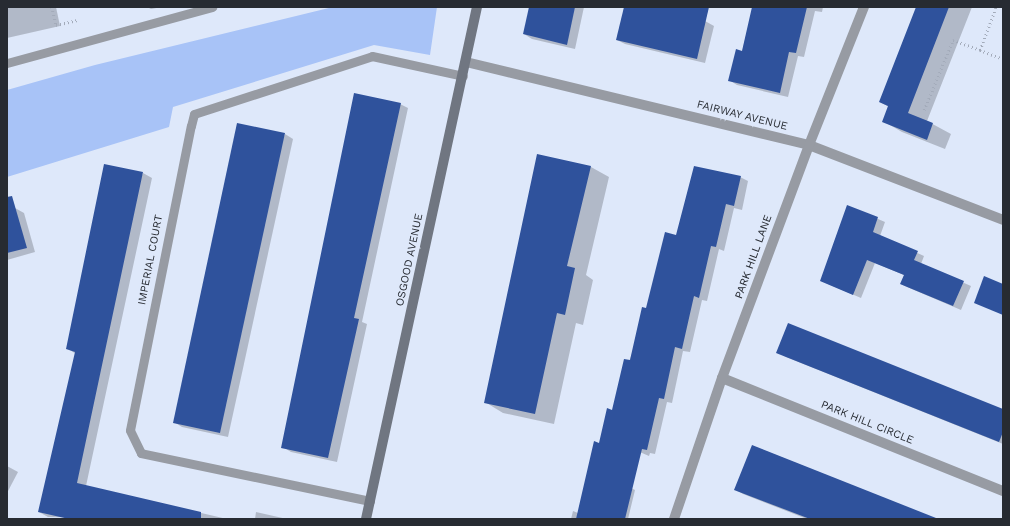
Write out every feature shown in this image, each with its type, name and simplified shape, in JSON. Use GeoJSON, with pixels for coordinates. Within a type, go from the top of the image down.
{"type":"FeatureCollection","features":[{"type":"Feature","properties":{"kind":"street","name":"OSGOOD AVENUE"},"geometry":{"type":"LineString","coordinates":[[366,519],[477,7]]}},
{"type":"Feature","properties":{"kind":"street","name":"PARK HILL LANE"},"geometry":{"type":"LineString","coordinates":[[674,519],[722,378],[809,145],[864,7]]}},
{"type":"Feature","properties":{"kind":"street","name":"FAIRWAY AVENUE"},"geometry":{"type":"LineString","coordinates":[[466,62],[809,145],[1003,220]]}},
{"type":"Feature","properties":{"kind":"street","name":"PARK HILL CIRCLE"},"geometry":{"type":"LineString","coordinates":[[722,378],[1003,491]]}},
{"type":"Feature","properties":{"kind":"lane"},"geometry":{"type":"LineString","coordinates":[[7,63],[212,7]]}},
{"type":"Feature","properties":{"kind":"lane","name":"IMPERIAL COURT"},"geometry":{"type":"LineString","coordinates":[[370,501],[141,453],[130,430],[191,126],[194,114],[372,56],[463,76]]}},
{"type":"Feature","properties":{"kind":"path"},"geometry":{"type":"LineString","coordinates":[[52,7],[56,25],[78,20]]}},
{"type":"Feature","properties":{"kind":"path"},"geometry":{"type":"LineString","coordinates":[[980,50],[996,7]]}},
{"type":"Feature","properties":{"kind":"path"},"geometry":{"type":"LineString","coordinates":[[924,110],[953,40],[1003,59]]}},
{"type":"Feature","properties":{"kind":"shaded area"},"geometry":{"type":"Polygon","coordinates":[[[333,7],[437,7],[430,55],[374,45],[173,107],[169,127],[7,177],[7,90],[95,65],[333,7]]]}},
{"type":"Feature","properties":{"kind":"building"},"geometry":{"type":"Polygon","coordinates":[[[529,7],[575,7],[567,45],[523,34],[529,7]]]}},
{"type":"Feature","properties":{"kind":"building"},"geometry":{"type":"Polygon","coordinates":[[[624,7],[709,7],[697,59],[616,40],[624,7]]]}},
{"type":"Feature","properties":{"kind":"building"},"geometry":{"type":"Polygon","coordinates":[[[752,7],[807,7],[796,53],[789,52],[780,93],[728,81],[736,49],[742,51],[752,7]]]}},
{"type":"Feature","properties":{"kind":"building"},"geometry":{"type":"Polygon","coordinates":[[[916,7],[949,7],[908,113],[933,123],[927,140],[882,122],[888,106],[879,102],[916,7]]]}},
{"type":"Feature","properties":{"kind":"building"},"geometry":{"type":"Polygon","coordinates":[[[354,93],[401,103],[354,318],[359,319],[328,458],[281,448],[354,93]]]}},
{"type":"Feature","properties":{"kind":"building"},"geometry":{"type":"Polygon","coordinates":[[[237,123],[285,133],[220,433],[173,423],[237,123]]]}},
{"type":"Feature","properties":{"kind":"building"},"geometry":{"type":"Polygon","coordinates":[[[537,154],[591,166],[567,266],[575,268],[565,315],[557,313],[535,414],[484,403],[537,154]]]}},
{"type":"Feature","properties":{"kind":"building"},"geometry":{"type":"Polygon","coordinates":[[[104,164],[143,172],[77,483],[201,512],[201,519],[69,519],[38,512],[75,352],[66,349],[104,164]]]}},
{"type":"Feature","properties":{"kind":"building"},"geometry":{"type":"Polygon","coordinates":[[[694,166],[741,176],[734,206],[726,204],[716,247],[711,246],[699,298],[694,296],[682,349],[675,347],[664,399],[659,398],[647,450],[642,449],[625,519],[576,519],[594,441],[599,443],[607,408],[612,410],[624,359],[630,360],[642,307],[646,308],[665,232],[676,235],[694,166]]]}},
{"type":"Feature","properties":{"kind":"building"},"geometry":{"type":"Polygon","coordinates":[[[12,196],[27,248],[7,253],[7,197],[12,196]]]}},
{"type":"Feature","properties":{"kind":"building"},"geometry":{"type":"Polygon","coordinates":[[[847,205],[878,217],[873,232],[918,251],[914,260],[964,281],[953,306],[900,284],[904,275],[867,260],[853,295],[820,281],[847,205]]]}},
{"type":"Feature","properties":{"kind":"building"},"geometry":{"type":"Polygon","coordinates":[[[984,276],[1003,284],[1003,315],[974,303],[984,276]]]}},
{"type":"Feature","properties":{"kind":"building"},"geometry":{"type":"Polygon","coordinates":[[[788,323],[1003,409],[1003,432],[999,442],[776,353],[788,323]]]}},
{"type":"Feature","properties":{"kind":"building"},"geometry":{"type":"Polygon","coordinates":[[[752,445],[936,519],[810,519],[734,490],[752,445]]]}}]}
